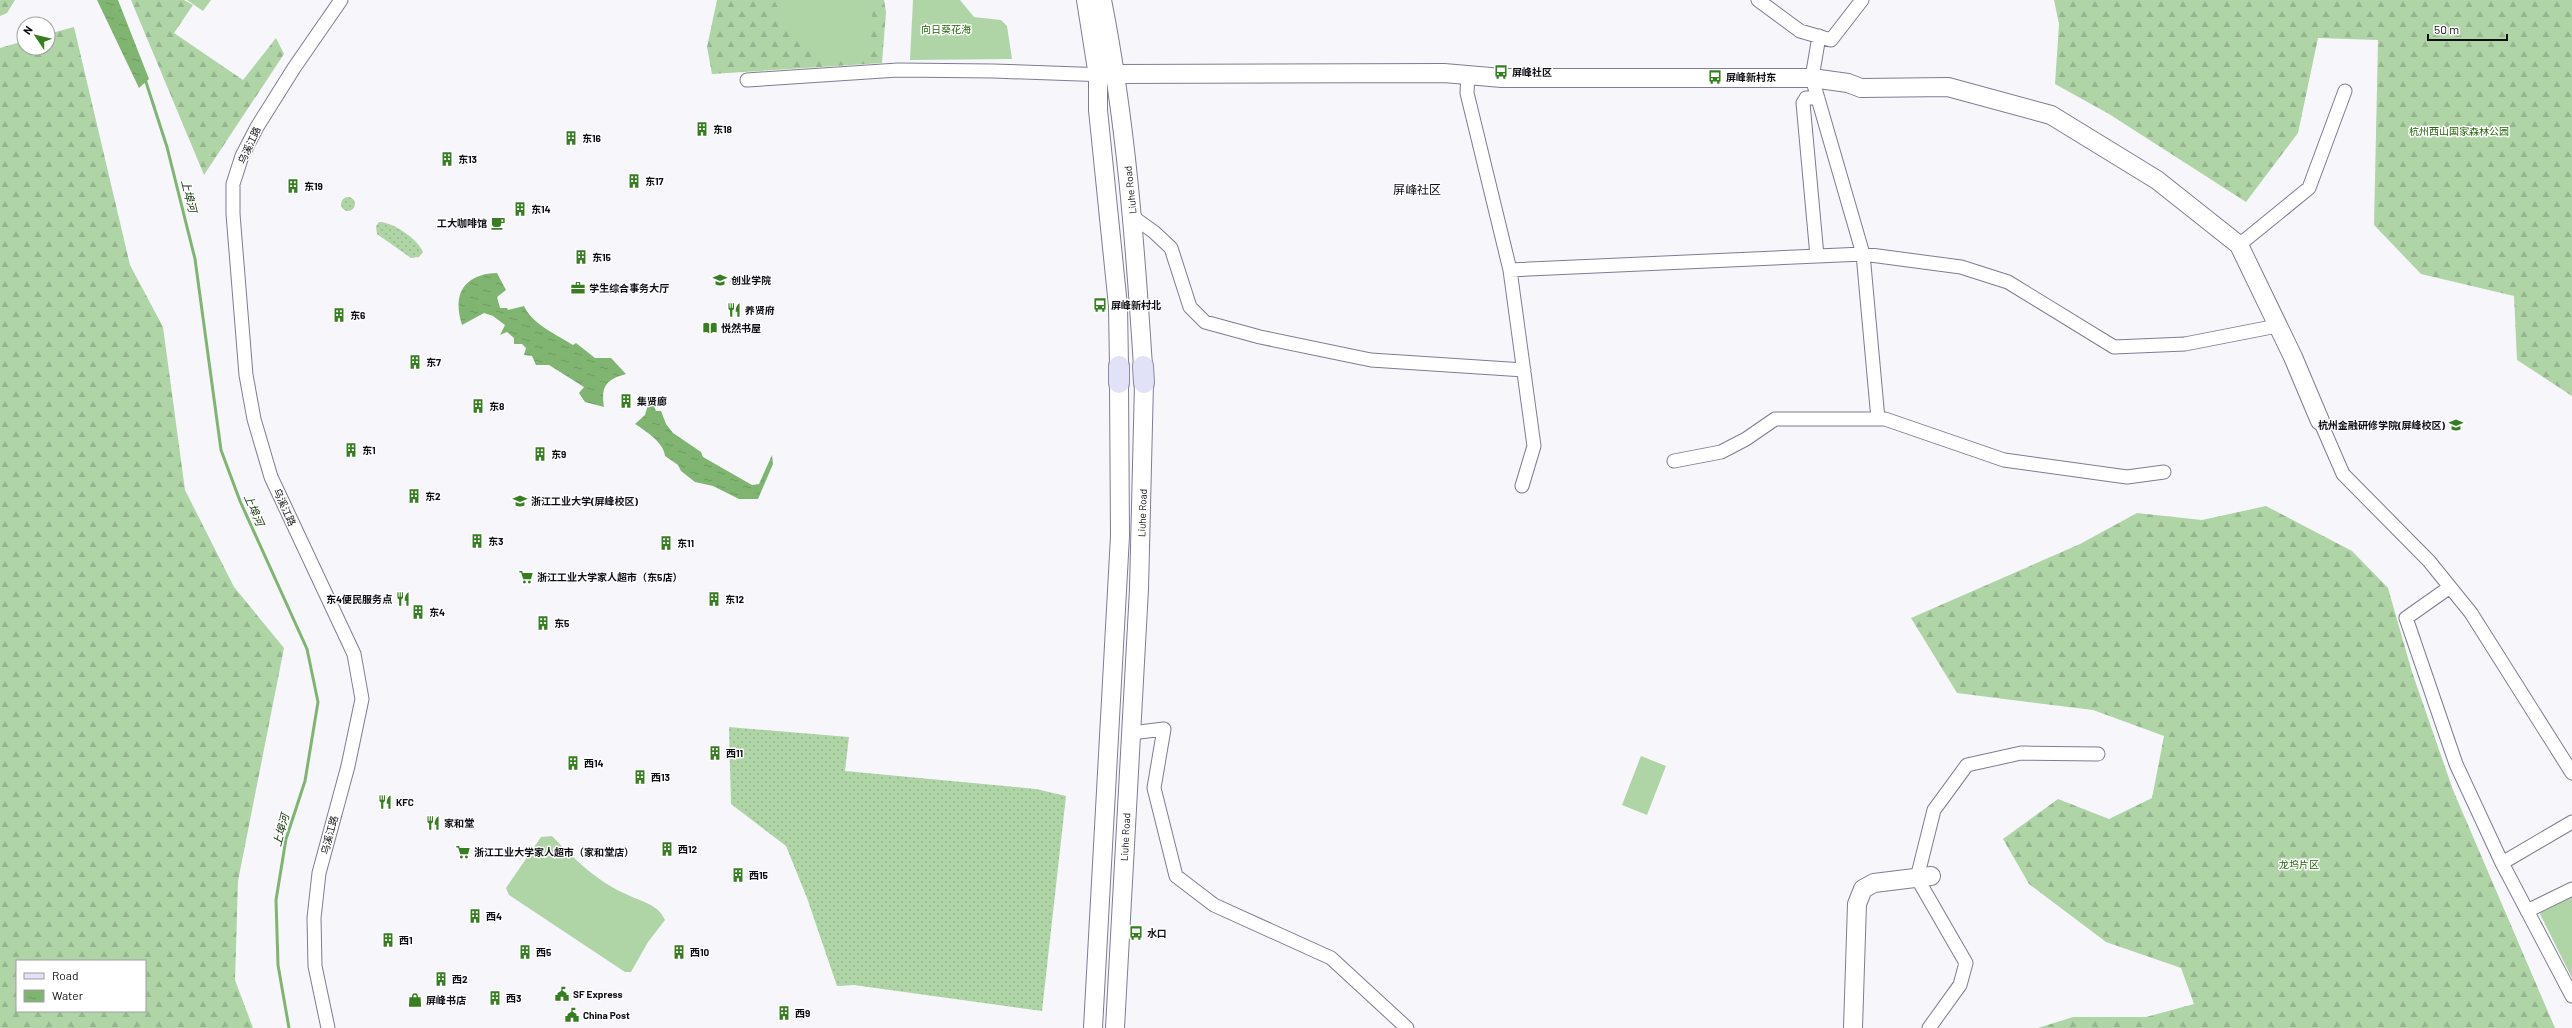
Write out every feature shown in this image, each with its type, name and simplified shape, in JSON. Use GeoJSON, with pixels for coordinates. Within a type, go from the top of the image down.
{"type":"FeatureCollection","features":[{"type":"Feature","properties":{"kind":"main road","name":"Liuhe Road"},"geometry":{"type":"LineString","coordinates":[[1086,0],[1107,75],[1133,217],[1143,374],[1141,550],[1114,1028]]}},
{"type":"Feature","properties":{"kind":"main road","name":"Liuhe Road"},"geometry":{"type":"LineString","coordinates":[[1093,1028],[1120,536],[1118,306],[1098,110],[1107,75],[1102,0]]}},
{"type":"Feature","properties":{"kind":"main road"},"geometry":{"type":"LineString","coordinates":[[1107,75],[1468,74],[1502,78],[1812,78],[1848,83],[1861,88],[1948,87],[2051,114],[2157,180],[2239,246],[2320,420]]}},
{"type":"Feature","properties":{"kind":"main road"},"geometry":{"type":"LineString","coordinates":[[1853,1028],[1857,904],[1863,889],[1874,883],[1924,877]]}},
{"type":"Feature","properties":{"kind":"street","name":"乌溪江路"},"geometry":{"type":"LineString","coordinates":[[328,1028],[315,966],[314,918],[319,873],[348,766],[362,699],[354,654],[271,476],[254,419],[246,375],[233,214],[233,184],[242,156],[257,127],[294,68],[341,0]]}},
{"type":"Feature","properties":{"kind":"street"},"geometry":{"type":"LineString","coordinates":[[1758,0],[1800,31],[1831,40],[1862,0]]}},
{"type":"Feature","properties":{"kind":"street"},"geometry":{"type":"LineString","coordinates":[[1819,36],[1812,78],[1863,254],[1878,419]]}},
{"type":"Feature","properties":{"kind":"street"},"geometry":{"type":"LineString","coordinates":[[747,80],[898,70],[993,71],[1107,75]]}},
{"type":"Feature","properties":{"kind":"street"},"geometry":{"type":"LineString","coordinates":[[1468,74],[1467,93],[1510,270],[1534,446],[1522,486]]}},
{"type":"Feature","properties":{"kind":"street"},"geometry":{"type":"LineString","coordinates":[[2239,246],[2308,188],[2345,91]]}},
{"type":"Feature","properties":{"kind":"street"},"geometry":{"type":"LineString","coordinates":[[1817,256],[1803,103],[1806,98],[1818,98]]}},
{"type":"Feature","properties":{"kind":"street"},"geometry":{"type":"LineString","coordinates":[[1133,217],[1154,232],[1171,248],[1190,307],[1205,322],[1260,337],[1371,360],[1524,370]]}},
{"type":"Feature","properties":{"kind":"street"},"geometry":{"type":"LineString","coordinates":[[1510,270],[1863,254],[1961,267],[2008,282],[2114,347],[2185,344],[2277,326]]}},
{"type":"Feature","properties":{"kind":"street"},"geometry":{"type":"LineString","coordinates":[[1674,461],[1721,452],[1775,420],[1885,419],[2004,460],[2127,477],[2164,472]]}},
{"type":"Feature","properties":{"kind":"street"},"geometry":{"type":"LineString","coordinates":[[2320,420],[2343,474],[2429,561],[2471,614],[2572,773]]}},
{"type":"Feature","properties":{"kind":"street"},"geometry":{"type":"LineString","coordinates":[[2450,587],[2406,618],[2456,764],[2502,863],[2572,996]]}},
{"type":"Feature","properties":{"kind":"street"},"geometry":{"type":"LineString","coordinates":[[1131,734],[1164,730],[1154,788],[1176,876],[1214,905],[1331,958],[1407,1028]]}},
{"type":"Feature","properties":{"kind":"street"},"geometry":{"type":"LineString","coordinates":[[1929,1028],[1960,985],[1966,963],[1924,877],[1934,810],[1967,765],[1978,760],[2021,753],[2098,754]]}},
{"type":"Feature","properties":{"kind":"street"},"geometry":{"type":"LineString","coordinates":[[2502,863],[2572,822]]}},
{"type":"Feature","properties":{"kind":"street"},"geometry":{"type":"LineString","coordinates":[[2527,911],[2572,889]]}},
{"type":"Feature","properties":{"kind":"green space"},"geometry":{"type":"Polygon","coordinates":[[[0,0],[15,0],[7,13],[0,16],[0,0]]]}},
{"type":"Feature","properties":{"kind":"green space"},"geometry":{"type":"Polygon","coordinates":[[[131,0],[184,0],[193,5],[174,33],[243,80],[276,38],[284,54],[204,175],[131,0]]]}},
{"type":"Feature","properties":{"kind":"green space"},"geometry":{"type":"Polygon","coordinates":[[[187,0],[211,0],[203,11],[187,0]]]}},
{"type":"Feature","properties":{"kind":"green space"},"geometry":{"type":"Polygon","coordinates":[[[717,0],[884,0],[886,12],[882,63],[712,74],[707,47],[717,0]]]}},
{"type":"Feature","properties":{"kind":"green space"},"geometry":{"type":"Polygon","coordinates":[[[774,0],[873,0],[870,60],[830,61],[788,28],[774,0]]]}},
{"type":"Feature","properties":{"kind":"green space","name":"向日葵花海"},"geometry":{"type":"Polygon","coordinates":[[[913,0],[960,0],[974,17],[1001,20],[1007,26],[1012,59],[910,60],[913,0]]]}},
{"type":"Feature","properties":{"kind":"green space","name":"杭州西山国家森林公园"},"geometry":{"type":"Polygon","coordinates":[[[2054,0],[2572,0],[2572,396],[2517,360],[2514,296],[2421,274],[2374,225],[2378,40],[2318,38],[2298,133],[2246,202],[2109,114],[2055,84],[2059,24],[2054,0]]]}},
{"type":"Feature","properties":{"kind":"green space"},"geometry":{"type":"Polygon","coordinates":[[[74,27],[130,265],[163,327],[185,490],[234,587],[284,648],[238,881],[235,980],[253,1028],[0,1028],[0,48],[16,43],[16,56],[56,56],[56,32],[74,27]]]}},
{"type":"Feature","properties":{"kind":"green space"},"geometry":{"type":"Polygon","coordinates":[[[345,197],[351,197],[355,201],[355,207],[351,211],[345,211],[341,207],[341,201],[345,197]]]}},
{"type":"Feature","properties":{"kind":"green space"},"geometry":{"type":"Polygon","coordinates":[[[379,222],[391,225],[404,232],[416,242],[423,252],[419,257],[411,258],[377,234],[376,226],[379,222]]]}},
{"type":"Feature","properties":{"kind":"green space","name":"龙坞片区"},"geometry":{"type":"Polygon","coordinates":[[[2266,506],[2352,551],[2388,588],[2412,672],[2453,790],[2555,1028],[2038,1028],[2073,1017],[2146,1017],[2194,1004],[2181,968],[2106,942],[2029,884],[2003,839],[2058,799],[2109,819],[2152,798],[2164,736],[2093,710],[1957,693],[1911,618],[2080,544],[2137,513],[2202,520],[2266,506]]]}},
{"type":"Feature","properties":{"kind":"green space"},"geometry":{"type":"Polygon","coordinates":[[[729,727],[849,737],[845,771],[1036,789],[1066,796],[1042,1011],[854,985],[837,986],[807,898],[786,846],[731,804],[729,727]]]}},
{"type":"Feature","properties":{"kind":"green space"},"geometry":{"type":"Polygon","coordinates":[[[1641,756],[1666,766],[1647,815],[1622,805],[1641,756]]]}},
{"type":"Feature","properties":{"kind":"green space"},"geometry":{"type":"Polygon","coordinates":[[[552,836],[587,870],[617,890],[654,907],[665,920],[648,942],[631,972],[625,972],[509,895],[506,888],[541,837],[552,836]]]}},
{"type":"Feature","properties":{"kind":"green space"},"geometry":{"type":"Polygon","coordinates":[[[2572,895],[2572,978],[2539,912],[2572,895]]]}},
{"type":"Feature","properties":{"kind":"water"},"geometry":{"type":"Polygon","coordinates":[[[97,0],[118,0],[149,79],[139,88],[97,0]]]}},
{"type":"Feature","properties":{"kind":"water"},"geometry":{"type":"Polygon","coordinates":[[[497,273],[506,290],[497,297],[500,308],[507,308],[508,310],[524,306],[533,319],[539,324],[573,345],[576,343],[595,358],[611,358],[626,374],[613,379],[606,385],[603,394],[604,407],[585,402],[579,393],[584,387],[549,365],[536,365],[532,356],[524,355],[526,348],[522,344],[514,344],[514,338],[507,332],[500,335],[505,325],[493,316],[484,313],[462,325],[459,314],[459,304],[460,295],[463,288],[476,277],[497,273]]]}},
{"type":"Feature","properties":{"kind":"water"},"geometry":{"type":"Polygon","coordinates":[[[650,398],[656,411],[661,411],[666,424],[673,433],[701,452],[703,457],[752,485],[759,484],[772,455],[773,464],[758,499],[739,499],[713,486],[695,482],[681,471],[678,465],[665,456],[664,451],[658,442],[635,424],[645,415],[650,398]]]}},
{"type":"Feature","properties":{"kind":"waterway","name":"上埠河"},"geometry":{"type":"LineString","coordinates":[[145,79],[167,147],[195,259],[221,450],[240,501],[307,649],[318,702],[305,781],[286,839],[276,900],[278,965],[289,1028]]}},
{"type":"Feature","properties":{"kind":"place","name":"屏峰社区"},"geometry":{"type":"Point","coordinates":[1501,72]}},
{"type":"Feature","properties":{"kind":"place","name":"屏峰新村东"},"geometry":{"type":"Point","coordinates":[1715,77]}},
{"type":"Feature","properties":{"kind":"place","name":"东18"},"geometry":{"type":"Point","coordinates":[702,129]}},
{"type":"Feature","properties":{"kind":"place","name":"东16"},"geometry":{"type":"Point","coordinates":[571,138]}},
{"type":"Feature","properties":{"kind":"place","name":"东13"},"geometry":{"type":"Point","coordinates":[447,159]}},
{"type":"Feature","properties":{"kind":"place","name":"东17"},"geometry":{"type":"Point","coordinates":[634,181]}},
{"type":"Feature","properties":{"kind":"place","name":"东19"},"geometry":{"type":"Point","coordinates":[293,186]}},
{"type":"Feature","properties":{"kind":"place","name":"东14"},"geometry":{"type":"Point","coordinates":[520,209]}},
{"type":"Feature","properties":{"kind":"place","name":"工大咖啡馆"},"geometry":{"type":"Point","coordinates":[498,223]}},
{"type":"Feature","properties":{"kind":"place","name":"东15"},"geometry":{"type":"Point","coordinates":[581,257]}},
{"type":"Feature","properties":{"kind":"place","name":"创业学院"},"geometry":{"type":"Point","coordinates":[720,280]}},
{"type":"Feature","properties":{"kind":"place","name":"学生综合事务大厅"},"geometry":{"type":"Point","coordinates":[578,288]}},
{"type":"Feature","properties":{"kind":"place","name":"屏峰新村北"},"geometry":{"type":"Point","coordinates":[1100,305]}},
{"type":"Feature","properties":{"kind":"place","name":"养贤府"},"geometry":{"type":"Point","coordinates":[734,310]}},
{"type":"Feature","properties":{"kind":"place","name":"东6"},"geometry":{"type":"Point","coordinates":[339,315]}},
{"type":"Feature","properties":{"kind":"place","name":"悦然书屋"},"geometry":{"type":"Point","coordinates":[710,328]}},
{"type":"Feature","properties":{"kind":"place","name":"东7"},"geometry":{"type":"Point","coordinates":[415,362]}},
{"type":"Feature","properties":{"kind":"place","name":"集贤廊"},"geometry":{"type":"Point","coordinates":[626,401]}},
{"type":"Feature","properties":{"kind":"place","name":"东8"},"geometry":{"type":"Point","coordinates":[478,406]}},
{"type":"Feature","properties":{"kind":"place","name":"杭州金融研修学院(屏峰校区)"},"geometry":{"type":"Point","coordinates":[2456,425]}},
{"type":"Feature","properties":{"kind":"place","name":"东1"},"geometry":{"type":"Point","coordinates":[351,450]}},
{"type":"Feature","properties":{"kind":"place","name":"东9"},"geometry":{"type":"Point","coordinates":[540,454]}},
{"type":"Feature","properties":{"kind":"place","name":"东2"},"geometry":{"type":"Point","coordinates":[414,496]}},
{"type":"Feature","properties":{"kind":"place","name":"浙江工业大学(屏峰校区)"},"geometry":{"type":"Point","coordinates":[520,501]}},
{"type":"Feature","properties":{"kind":"place","name":"东3"},"geometry":{"type":"Point","coordinates":[477,541]}},
{"type":"Feature","properties":{"kind":"place","name":"东11"},"geometry":{"type":"Point","coordinates":[666,543]}},
{"type":"Feature","properties":{"kind":"place","name":"浙江工业大学家人超市（东5店）"},"geometry":{"type":"Point","coordinates":[526,577]}},
{"type":"Feature","properties":{"kind":"place","name":"东4便民服务点"},"geometry":{"type":"Point","coordinates":[403,599]}},
{"type":"Feature","properties":{"kind":"place","name":"东12"},"geometry":{"type":"Point","coordinates":[714,599]}},
{"type":"Feature","properties":{"kind":"place","name":"东4"},"geometry":{"type":"Point","coordinates":[418,612]}},
{"type":"Feature","properties":{"kind":"place","name":"东5"},"geometry":{"type":"Point","coordinates":[543,623]}},
{"type":"Feature","properties":{"kind":"place","name":"西11"},"geometry":{"type":"Point","coordinates":[715,753]}},
{"type":"Feature","properties":{"kind":"place","name":"西14"},"geometry":{"type":"Point","coordinates":[573,763]}},
{"type":"Feature","properties":{"kind":"place","name":"西13"},"geometry":{"type":"Point","coordinates":[640,777]}},
{"type":"Feature","properties":{"kind":"place","name":"KFC"},"geometry":{"type":"Point","coordinates":[385,802]}},
{"type":"Feature","properties":{"kind":"place","name":"家和堂"},"geometry":{"type":"Point","coordinates":[433,823]}},
{"type":"Feature","properties":{"kind":"place","name":"西12"},"geometry":{"type":"Point","coordinates":[667,849]}},
{"type":"Feature","properties":{"kind":"place","name":"浙江工业大学家人超市（家和堂店）"},"geometry":{"type":"Point","coordinates":[463,852]}},
{"type":"Feature","properties":{"kind":"place","name":"西15"},"geometry":{"type":"Point","coordinates":[738,875]}},
{"type":"Feature","properties":{"kind":"place","name":"西4"},"geometry":{"type":"Point","coordinates":[475,916]}},
{"type":"Feature","properties":{"kind":"place","name":"水口"},"geometry":{"type":"Point","coordinates":[1136,933]}},
{"type":"Feature","properties":{"kind":"place","name":"西1"},"geometry":{"type":"Point","coordinates":[388,940]}},
{"type":"Feature","properties":{"kind":"place","name":"西5"},"geometry":{"type":"Point","coordinates":[525,952]}},
{"type":"Feature","properties":{"kind":"place","name":"西10"},"geometry":{"type":"Point","coordinates":[679,952]}},
{"type":"Feature","properties":{"kind":"place","name":"西2"},"geometry":{"type":"Point","coordinates":[441,979]}},
{"type":"Feature","properties":{"kind":"place","name":"SF Express"},"geometry":{"type":"Point","coordinates":[562,994]}},
{"type":"Feature","properties":{"kind":"place","name":"西3"},"geometry":{"type":"Point","coordinates":[495,998]}},
{"type":"Feature","properties":{"kind":"place","name":"屏峰书店"},"geometry":{"type":"Point","coordinates":[415,1000]}},
{"type":"Feature","properties":{"kind":"place","name":"西9"},"geometry":{"type":"Point","coordinates":[784,1013]}},
{"type":"Feature","properties":{"kind":"place","name":"China Post"},"geometry":{"type":"Point","coordinates":[572,1015]}},
{"type":"Feature","properties":{"kind":"district","name":"屏峰社区"},"geometry":{"type":"Point","coordinates":[1417,190]}}]}
